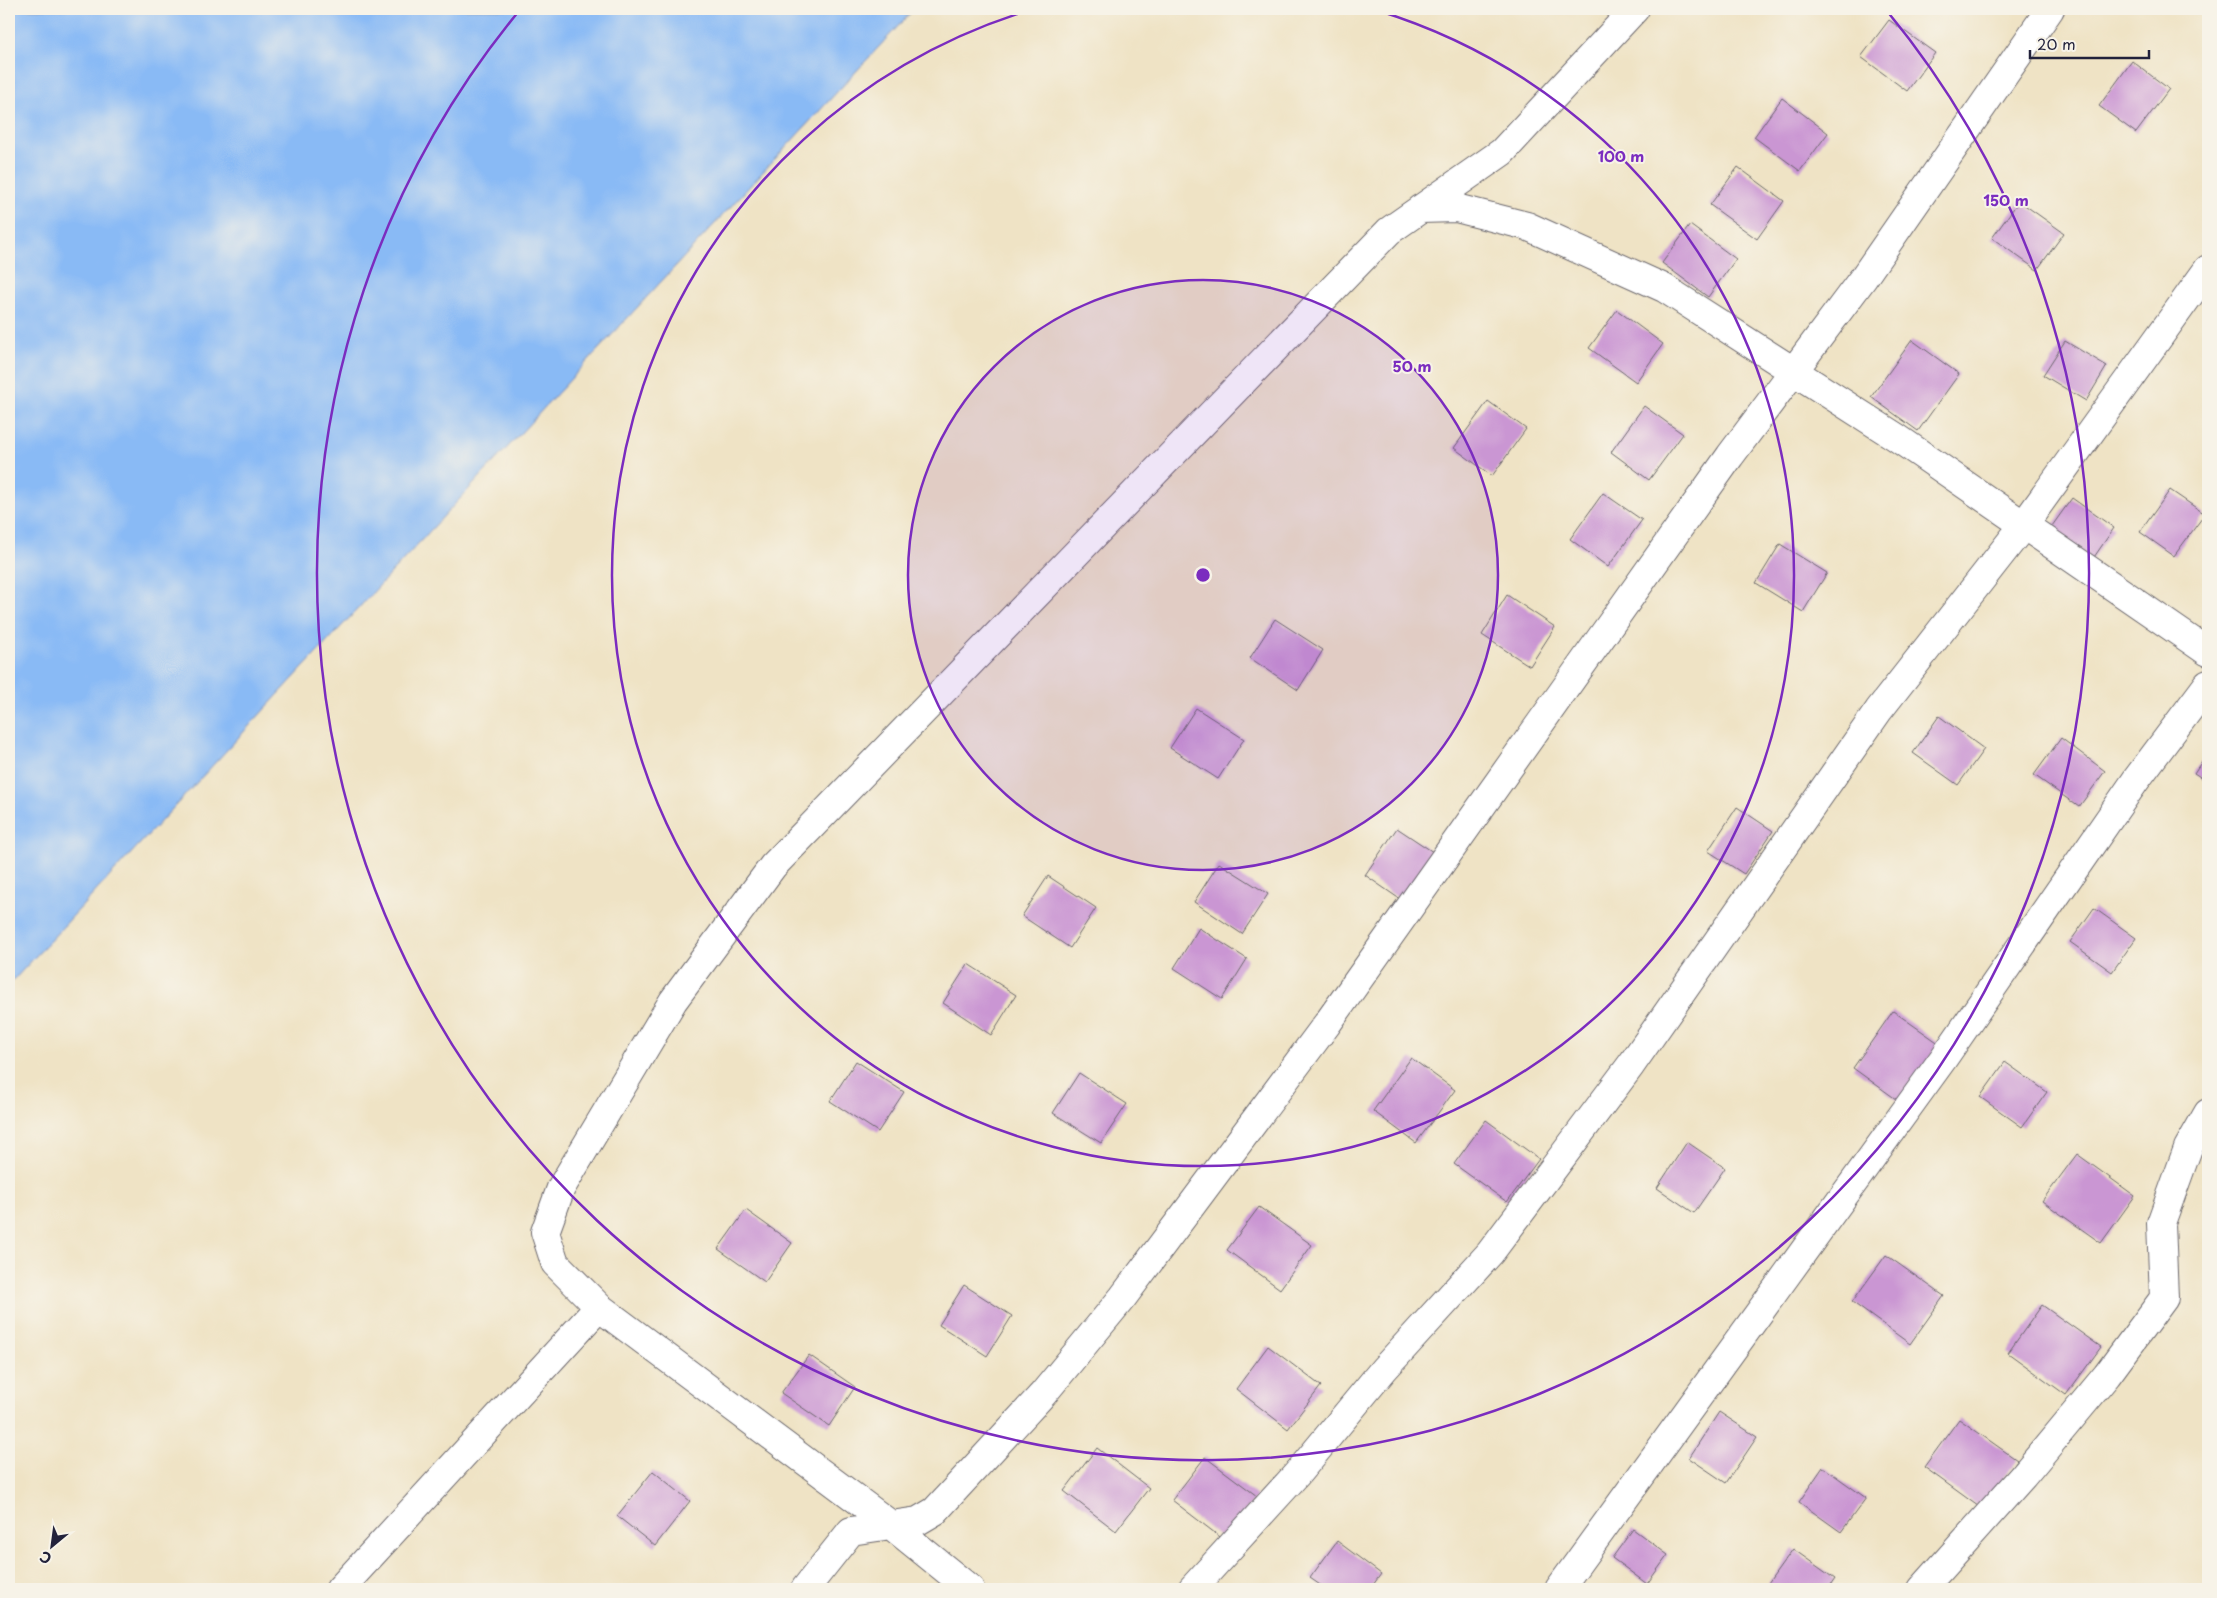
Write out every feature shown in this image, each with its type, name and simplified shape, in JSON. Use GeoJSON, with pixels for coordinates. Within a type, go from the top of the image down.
{"type":"FeatureCollection","features":[{"type":"Feature","properties":{"kind":"street"},"geometry":{"type":"LineString","coordinates":[[970,1589],[891,1525],[599,1307],[555,1263],[545,1232],[561,1188],[673,1001],[768,874],[1389,231],[1502,152],[1635,9]]}},
{"type":"Feature","properties":{"kind":"street"},"geometry":{"type":"LineString","coordinates":[[806,1589],[851,1531],[918,1521],[935,1510],[1043,1394],[1123,1297],[1327,1024],[1724,464],[1864,277],[2050,9]]}},
{"type":"Feature","properties":{"kind":"street"},"geometry":{"type":"LineString","coordinates":[[1420,209],[1456,208],[1527,226],[1595,255],[1664,288],[1896,436],[2208,652]]}},
{"type":"Feature","properties":{"kind":"street"},"geometry":{"type":"LineString","coordinates":[[1192,1589],[1297,1474],[1384,1369],[1490,1253],[1631,1065],[1879,710],[2024,526],[2208,269]]}},
{"type":"Feature","properties":{"kind":"street"},"geometry":{"type":"LineString","coordinates":[[1559,1589],[1943,1059],[2136,780],[2208,684]]}},
{"type":"Feature","properties":{"kind":"street"},"geometry":{"type":"LineString","coordinates":[[1922,1589],[2029,1469],[2107,1375],[2164,1298],[2161,1223],[2188,1148],[2208,1113]]}},
{"type":"Feature","properties":{"kind":"street"},"geometry":{"type":"LineString","coordinates":[[340,1589],[599,1307]]}},
{"type":"Feature","properties":{"kind":"water"},"geometry":{"type":"Polygon","coordinates":[[[9,9],[914,9],[9,985],[9,9]]]}},
{"type":"Feature","properties":{"kind":"building"},"geometry":{"type":"Polygon","coordinates":[[[1889,20],[1935,53],[1907,91],[1861,57],[1889,20]]]}},
{"type":"Feature","properties":{"kind":"building"},"geometry":{"type":"Polygon","coordinates":[[[2132,61],[2169,89],[2136,133],[2099,106],[2132,61]]]}},
{"type":"Feature","properties":{"kind":"building"},"geometry":{"type":"Polygon","coordinates":[[[1782,98],[1828,133],[1800,171],[1754,137],[1782,98]]]}},
{"type":"Feature","properties":{"kind":"building"},"geometry":{"type":"Polygon","coordinates":[[[1738,167],[1784,201],[1757,239],[1710,205],[1738,167]]]}},
{"type":"Feature","properties":{"kind":"building"},"geometry":{"type":"Polygon","coordinates":[[[2019,201],[2064,233],[2037,270],[1992,238],[2019,201]]]}},
{"type":"Feature","properties":{"kind":"building"},"geometry":{"type":"Polygon","coordinates":[[[1690,225],[1736,259],[1708,297],[1662,263],[1690,225]]]}},
{"type":"Feature","properties":{"kind":"building"},"geometry":{"type":"Polygon","coordinates":[[[1617,310],[1663,344],[1636,382],[1589,348],[1617,310]]]}},
{"type":"Feature","properties":{"kind":"building"},"geometry":{"type":"Polygon","coordinates":[[[1912,340],[1959,374],[1918,431],[1871,397],[1912,340]]]}},
{"type":"Feature","properties":{"kind":"building"},"geometry":{"type":"Polygon","coordinates":[[[2065,341],[2107,366],[2086,401],[2043,375],[2065,341]]]}},
{"type":"Feature","properties":{"kind":"building"},"geometry":{"type":"Polygon","coordinates":[[[1488,401],[1526,429],[1492,476],[1454,448],[1488,401]]]}},
{"type":"Feature","properties":{"kind":"building"},"geometry":{"type":"Polygon","coordinates":[[[1644,406],[1683,434],[1649,480],[1611,452],[1644,406]]]}},
{"type":"Feature","properties":{"kind":"building"},"geometry":{"type":"Polygon","coordinates":[[[2170,490],[2205,514],[2174,556],[2140,532],[2170,490]]]}},
{"type":"Feature","properties":{"kind":"building"},"geometry":{"type":"Polygon","coordinates":[[[1603,493],[1642,520],[1608,567],[1570,539],[1603,493]]]}},
{"type":"Feature","properties":{"kind":"building"},"geometry":{"type":"Polygon","coordinates":[[[2072,498],[2114,528],[2090,563],[2047,533],[2072,498]]]}},
{"type":"Feature","properties":{"kind":"building"},"geometry":{"type":"Polygon","coordinates":[[[1780,544],[1827,573],[1803,612],[1756,583],[1780,544]]]}},
{"type":"Feature","properties":{"kind":"building"},"geometry":{"type":"Polygon","coordinates":[[[1507,595],[1555,627],[1530,666],[1482,635],[1507,595]]]}},
{"type":"Feature","properties":{"kind":"building"},"geometry":{"type":"Polygon","coordinates":[[[1275,619],[1323,650],[1298,690],[1250,658],[1275,619]]]}},
{"type":"Feature","properties":{"kind":"building"},"geometry":{"type":"Polygon","coordinates":[[[1196,708],[1244,739],[1218,779],[1170,748],[1196,708]]]}},
{"type":"Feature","properties":{"kind":"building"},"geometry":{"type":"Polygon","coordinates":[[[1939,716],[1984,749],[1958,785],[1913,753],[1939,716]]]}},
{"type":"Feature","properties":{"kind":"building"},"geometry":{"type":"Polygon","coordinates":[[[2061,738],[2105,771],[2079,807],[2034,775],[2061,738]]]}},
{"type":"Feature","properties":{"kind":"building"},"geometry":{"type":"Polygon","coordinates":[[[2208,752],[2208,782],[2194,773],[2208,752]]]}},
{"type":"Feature","properties":{"kind":"building"},"geometry":{"type":"Polygon","coordinates":[[[1737,807],[1773,831],[1744,874],[1708,851],[1737,807]]]}},
{"type":"Feature","properties":{"kind":"building"},"geometry":{"type":"Polygon","coordinates":[[[1397,828],[1436,854],[1404,902],[1365,875],[1397,828]]]}},
{"type":"Feature","properties":{"kind":"building"},"geometry":{"type":"Polygon","coordinates":[[[1219,863],[1268,894],[1242,934],[1194,902],[1219,863]]]}},
{"type":"Feature","properties":{"kind":"building"},"geometry":{"type":"Polygon","coordinates":[[[1048,876],[1096,908],[1070,948],[1022,916],[1048,876]]]}},
{"type":"Feature","properties":{"kind":"building"},"geometry":{"type":"Polygon","coordinates":[[[2094,908],[2136,938],[2112,972],[2070,942],[2094,908]]]}},
{"type":"Feature","properties":{"kind":"building"},"geometry":{"type":"Polygon","coordinates":[[[1199,928],[1247,959],[1222,999],[1174,968],[1199,928]]]}},
{"type":"Feature","properties":{"kind":"building"},"geometry":{"type":"Polygon","coordinates":[[[968,964],[1016,995],[991,1035],[943,1003],[968,964]]]}},
{"type":"Feature","properties":{"kind":"building"},"geometry":{"type":"Polygon","coordinates":[[[1893,1011],[1940,1044],[1900,1102],[1853,1068],[1893,1011]]]}},
{"type":"Feature","properties":{"kind":"building"},"geometry":{"type":"Polygon","coordinates":[[[1411,1058],[1455,1090],[1416,1143],[1373,1111],[1411,1058]]]}},
{"type":"Feature","properties":{"kind":"building"},"geometry":{"type":"Polygon","coordinates":[[[856,1061],[904,1092],[878,1132],[830,1101],[856,1061]]]}},
{"type":"Feature","properties":{"kind":"building"},"geometry":{"type":"Polygon","coordinates":[[[2005,1062],[2047,1092],[2022,1127],[1980,1097],[2005,1062]]]}},
{"type":"Feature","properties":{"kind":"building"},"geometry":{"type":"Polygon","coordinates":[[[1079,1073],[1127,1104],[1101,1143],[1053,1113],[1079,1073]]]}},
{"type":"Feature","properties":{"kind":"building"},"geometry":{"type":"Polygon","coordinates":[[[1486,1120],[1539,1159],[1507,1202],[1454,1164],[1486,1120]]]}},
{"type":"Feature","properties":{"kind":"building"},"geometry":{"type":"Polygon","coordinates":[[[1687,1142],[1725,1168],[1694,1213],[1657,1188],[1687,1142]]]}},
{"type":"Feature","properties":{"kind":"building"},"geometry":{"type":"Polygon","coordinates":[[[2077,1154],[2135,1196],[2101,1243],[2042,1201],[2077,1154]]]}},
{"type":"Feature","properties":{"kind":"building"},"geometry":{"type":"Polygon","coordinates":[[[1259,1207],[1312,1245],[1280,1289],[1227,1250],[1259,1207]]]}},
{"type":"Feature","properties":{"kind":"building"},"geometry":{"type":"Polygon","coordinates":[[[746,1210],[792,1243],[765,1282],[718,1249],[746,1210]]]}},
{"type":"Feature","properties":{"kind":"building"},"geometry":{"type":"Polygon","coordinates":[[[1886,1255],[1944,1296],[1910,1344],[1852,1302],[1886,1255]]]}},
{"type":"Feature","properties":{"kind":"building"},"geometry":{"type":"Polygon","coordinates":[[[964,1285],[1012,1316],[987,1356],[939,1325],[964,1285]]]}},
{"type":"Feature","properties":{"kind":"building"},"geometry":{"type":"Polygon","coordinates":[[[2042,1305],[2101,1347],[2066,1395],[2008,1353],[2042,1305]]]}},
{"type":"Feature","properties":{"kind":"building"},"geometry":{"type":"Polygon","coordinates":[[[1268,1346],[1321,1386],[1288,1429],[1236,1389],[1268,1346]]]}},
{"type":"Feature","properties":{"kind":"building"},"geometry":{"type":"Polygon","coordinates":[[[809,1355],[855,1387],[829,1426],[781,1393],[809,1355]]]}},
{"type":"Feature","properties":{"kind":"building"},"geometry":{"type":"Polygon","coordinates":[[[1719,1412],[1757,1437],[1726,1483],[1689,1458],[1719,1412]]]}},
{"type":"Feature","properties":{"kind":"building"},"geometry":{"type":"Polygon","coordinates":[[[1959,1419],[2017,1460],[1982,1509],[1924,1467],[1959,1419]]]}},
{"type":"Feature","properties":{"kind":"building"},"geometry":{"type":"Polygon","coordinates":[[[1097,1448],[1149,1488],[1116,1531],[1064,1491],[1097,1448]]]}},
{"type":"Feature","properties":{"kind":"building"},"geometry":{"type":"Polygon","coordinates":[[[1205,1457],[1257,1496],[1224,1540],[1172,1500],[1205,1457]]]}},
{"type":"Feature","properties":{"kind":"building"},"geometry":{"type":"Polygon","coordinates":[[[1823,1467],[1866,1498],[1841,1532],[1799,1502],[1823,1467]]]}},
{"type":"Feature","properties":{"kind":"building"},"geometry":{"type":"Polygon","coordinates":[[[653,1471],[690,1501],[655,1546],[617,1516],[653,1471]]]}},
{"type":"Feature","properties":{"kind":"building"},"geometry":{"type":"Polygon","coordinates":[[[1633,1529],[1668,1555],[1647,1584],[1612,1558],[1633,1529]]]}},
{"type":"Feature","properties":{"kind":"building"},"geometry":{"type":"Polygon","coordinates":[[[1337,1541],[1381,1574],[1370,1589],[1326,1589],[1310,1578],[1337,1541]]]}},
{"type":"Feature","properties":{"kind":"building"},"geometry":{"type":"Polygon","coordinates":[[[1793,1549],[1835,1579],[1828,1589],[1776,1589],[1768,1584],[1793,1549]]]}}]}
